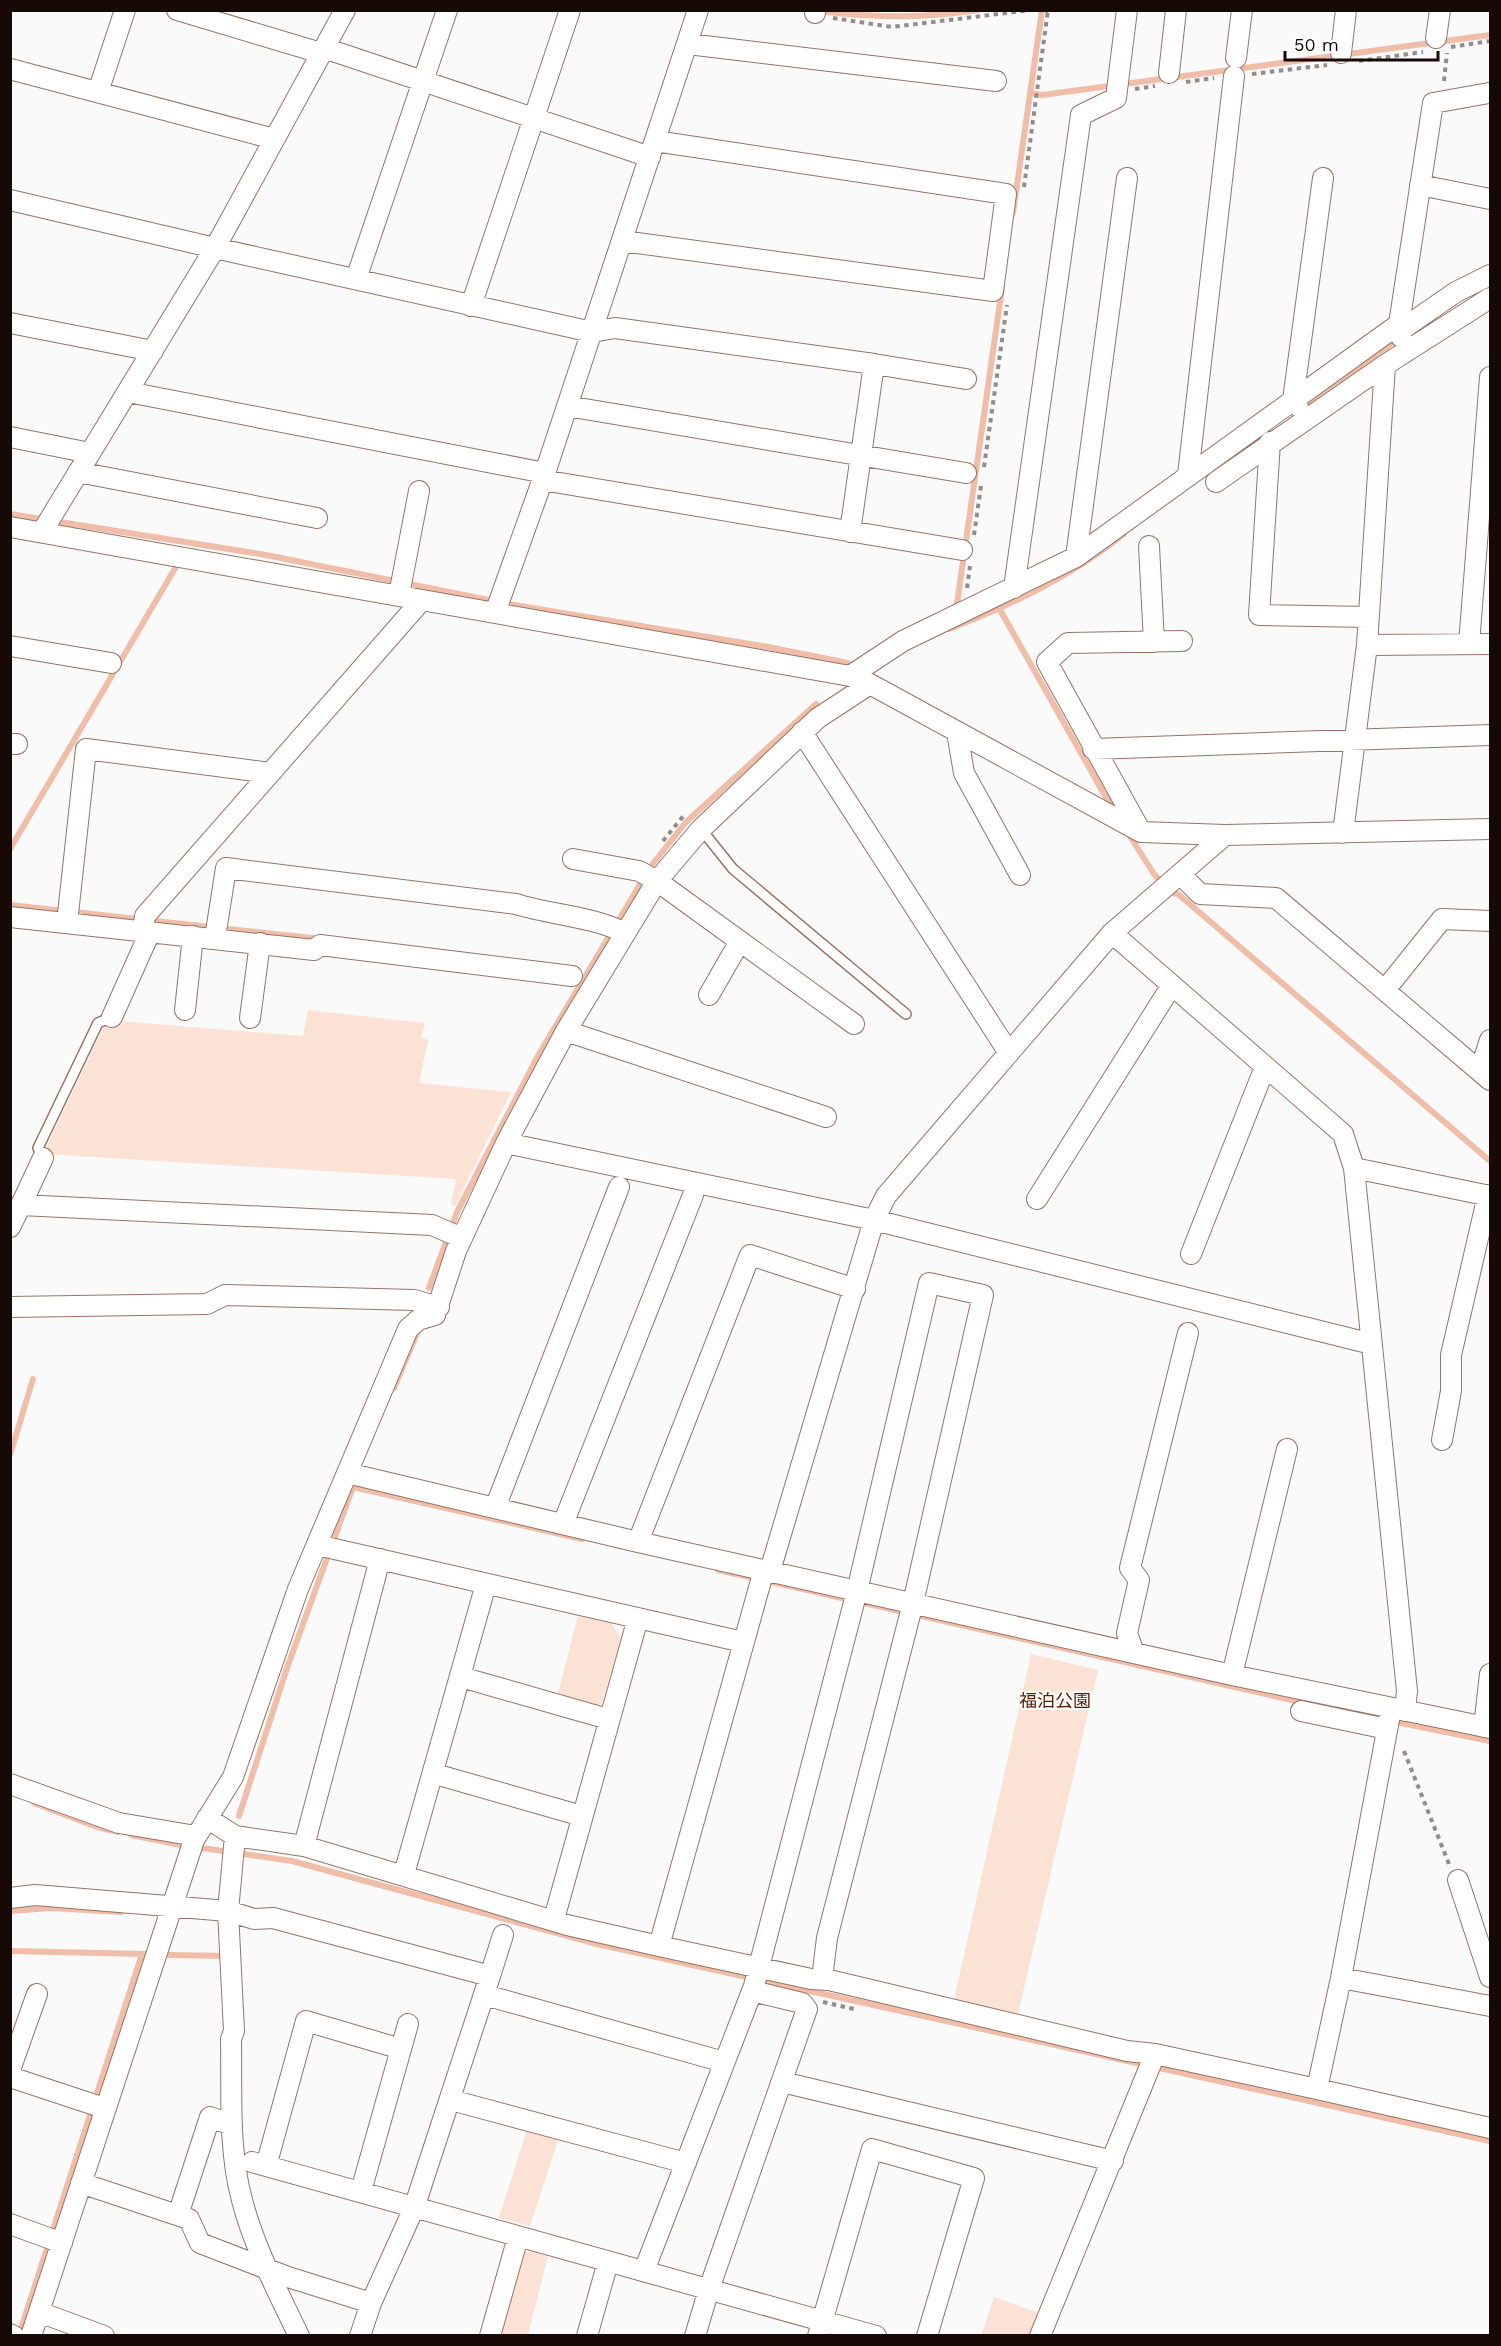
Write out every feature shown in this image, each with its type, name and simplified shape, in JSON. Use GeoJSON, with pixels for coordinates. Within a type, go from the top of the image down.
{"type":"FeatureCollection","features":[{"type":"Feature","properties":{"kind":"street"},"geometry":{"type":"LineString","coordinates":[[99,92],[125,10]]}},
{"type":"Feature","properties":{"kind":"street"},"geometry":{"type":"LineString","coordinates":[[177,10],[424,81],[534,117],[653,149],[1006,194],[993,291],[622,241]]}},
{"type":"Feature","properties":{"kind":"street"},"geometry":{"type":"LineString","coordinates":[[47,524],[215,248],[345,10]]}},
{"type":"Feature","properties":{"kind":"street"},"geometry":{"type":"LineString","coordinates":[[356,279],[447,10]]}},
{"type":"Feature","properties":{"kind":"street"},"geometry":{"type":"LineString","coordinates":[[471,306],[570,10]]}},
{"type":"Feature","properties":{"kind":"street"},"geometry":{"type":"LineString","coordinates":[[498,606],[592,332],[698,10]]}},
{"type":"Feature","properties":{"kind":"street"},"geometry":{"type":"LineString","coordinates":[[1014,588],[1081,116],[1117,90],[1126,10]]}},
{"type":"Feature","properties":{"kind":"street"},"geometry":{"type":"LineString","coordinates":[[1170,80],[1176,10]]}},
{"type":"Feature","properties":{"kind":"street"},"geometry":{"type":"LineString","coordinates":[[1188,475],[1242,10]]}},
{"type":"Feature","properties":{"kind":"street"},"geometry":{"type":"LineString","coordinates":[[1343,59],[1346,10]]}},
{"type":"Feature","properties":{"kind":"street"},"geometry":{"type":"LineString","coordinates":[[1431,44],[1440,10]]}},
{"type":"Feature","properties":{"kind":"street"},"geometry":{"type":"LineString","coordinates":[[688,44],[996,81]]}},
{"type":"Feature","properties":{"kind":"street"},"geometry":{"type":"LineString","coordinates":[[10,69],[274,139]]}},
{"type":"Feature","properties":{"kind":"street"},"geometry":{"type":"LineString","coordinates":[[1343,832],[1367,645],[1385,365],[1402,336],[1420,185],[1433,103],[1489,93]]}},
{"type":"Feature","properties":{"kind":"street"},"geometry":{"type":"LineString","coordinates":[[1077,557],[1127,178]]}},
{"type":"Feature","properties":{"kind":"street"},"geometry":{"type":"LineString","coordinates":[[1299,408],[1323,178]]}},
{"type":"Feature","properties":{"kind":"street"},"geometry":{"type":"LineString","coordinates":[[1420,185],[1491,199]]}},
{"type":"Feature","properties":{"kind":"street"},"geometry":{"type":"LineString","coordinates":[[10,200],[592,332],[615,328],[874,364],[966,380]]}},
{"type":"Feature","properties":{"kind":"street"},"geometry":{"type":"LineString","coordinates":[[850,676],[903,641],[1077,557],[1188,475],[1299,408],[1402,336],[1456,292],[1491,275]]}},
{"type":"Feature","properties":{"kind":"street"},"geometry":{"type":"LineString","coordinates":[[1402,336],[1491,298]]}},
{"type":"Feature","properties":{"kind":"street"},"geometry":{"type":"LineString","coordinates":[[10,323],[153,351]]}},
{"type":"Feature","properties":{"kind":"street"},"geometry":{"type":"LineString","coordinates":[[850,532],[874,364]]}},
{"type":"Feature","properties":{"kind":"street"},"geometry":{"type":"LineString","coordinates":[[1216,482],[1270,442],[1299,408],[1385,365]]}},
{"type":"Feature","properties":{"kind":"street"},"geometry":{"type":"LineString","coordinates":[[1469,644],[1491,377]]}},
{"type":"Feature","properties":{"kind":"street"},"geometry":{"type":"LineString","coordinates":[[128,392],[543,477],[850,532],[969,549]]}},
{"type":"Feature","properties":{"kind":"street"},"geometry":{"type":"LineString","coordinates":[[567,406],[977,477]]}},
{"type":"Feature","properties":{"kind":"street"},"geometry":{"type":"LineString","coordinates":[[10,437],[90,453]]}},
{"type":"Feature","properties":{"kind":"street"},"geometry":{"type":"LineString","coordinates":[[1270,442],[1259,615],[1369,617]]}},
{"type":"Feature","properties":{"kind":"street"},"geometry":{"type":"LineString","coordinates":[[78,472],[317,518]]}},
{"type":"Feature","properties":{"kind":"street"},"geometry":{"type":"LineString","coordinates":[[401,586],[419,491]]}},
{"type":"Feature","properties":{"kind":"street"},"geometry":{"type":"LineString","coordinates":[[10,527],[47,524],[401,586],[422,600],[498,606],[850,676],[870,684],[1141,832],[1225,835],[1491,829]]}},
{"type":"Feature","properties":{"kind":"street"},"geometry":{"type":"LineString","coordinates":[[1149,546],[1154,642]]}},
{"type":"Feature","properties":{"kind":"street"},"geometry":{"type":"LineString","coordinates":[[112,1017],[146,925],[270,773],[422,600]]}},
{"type":"Feature","properties":{"kind":"street"},"geometry":{"type":"LineString","coordinates":[[1141,832],[1093,749],[1047,662],[1068,643],[1182,641]]}},
{"type":"Feature","properties":{"kind":"street"},"geometry":{"type":"LineString","coordinates":[[1367,645],[1491,644]]}},
{"type":"Feature","properties":{"kind":"street"},"geometry":{"type":"LineString","coordinates":[[10,646],[111,663]]}},
{"type":"Feature","properties":{"kind":"street"},"geometry":{"type":"LineString","coordinates":[[31,2336],[39,2312],[53,2240],[81,2183],[98,2106],[193,1844],[233,1777],[298,1589],[325,1547],[354,1476],[408,1329],[418,1320],[435,1315],[459,1237],[617,930],[650,877],[802,732],[818,718],[870,684]]}},
{"type":"Feature","properties":{"kind":"street"},"geometry":{"type":"LineString","coordinates":[[802,732],[1009,1053]]}},
{"type":"Feature","properties":{"kind":"street"},"geometry":{"type":"LineString","coordinates":[[957,732],[964,772],[1020,875]]}},
{"type":"Feature","properties":{"kind":"street"},"geometry":{"type":"LineString","coordinates":[[1093,749],[1491,735]]}},
{"type":"Feature","properties":{"kind":"street"},"geometry":{"type":"LineString","coordinates":[[68,913],[86,749],[270,773]]}},
{"type":"Feature","properties":{"kind":"street"},"geometry":{"type":"LineString","coordinates":[[659,1946],[743,1642],[855,1289],[874,1220],[886,1197],[1112,933],[1225,835]]}},
{"type":"Feature","properties":{"kind":"street"},"geometry":{"type":"LineString","coordinates":[[573,859],[650,877],[854,1024]]}},
{"type":"Feature","properties":{"kind":"street"},"geometry":{"type":"LineString","coordinates":[[216,931],[226,868],[516,904],[617,930]]}},
{"type":"Feature","properties":{"kind":"street"},"geometry":{"type":"LineString","coordinates":[[1170,882],[1200,894],[1276,898],[1485,1076]]}},
{"type":"Feature","properties":{"kind":"street"},"geometry":{"type":"LineString","coordinates":[[10,917],[68,913],[146,925],[193,936],[216,931],[260,943],[314,950],[320,945],[572,976]]}},
{"type":"Feature","properties":{"kind":"street"},"geometry":{"type":"LineString","coordinates":[[1384,990],[1442,920],[1491,921]]}},
{"type":"Feature","properties":{"kind":"street"},"geometry":{"type":"LineString","coordinates":[[1112,933],[1343,1134],[1354,1168],[1407,1691],[1393,1722],[1317,2089]]}},
{"type":"Feature","properties":{"kind":"street"},"geometry":{"type":"LineString","coordinates":[[185,1010],[193,936]]}},
{"type":"Feature","properties":{"kind":"street"},"geometry":{"type":"LineString","coordinates":[[709,995],[740,941]]}},
{"type":"Feature","properties":{"kind":"street"},"geometry":{"type":"LineString","coordinates":[[250,1018],[260,943]]}},
{"type":"Feature","properties":{"kind":"street"},"geometry":{"type":"LineString","coordinates":[[1037,1199],[1172,985]]}},
{"type":"Feature","properties":{"kind":"street"},"geometry":{"type":"LineString","coordinates":[[566,1031],[826,1117]]}},
{"type":"Feature","properties":{"kind":"street"},"geometry":{"type":"LineString","coordinates":[[1485,1076],[1491,1040]]}},
{"type":"Feature","properties":{"kind":"street"},"geometry":{"type":"LineString","coordinates":[[1191,1254],[1265,1066]]}},
{"type":"Feature","properties":{"kind":"street"},"geometry":{"type":"LineString","coordinates":[[507,1143],[874,1220],[1372,1344]]}},
{"type":"Feature","properties":{"kind":"street"},"geometry":{"type":"LineString","coordinates":[[10,1227],[43,1158]]}},
{"type":"Feature","properties":{"kind":"street"},"geometry":{"type":"LineString","coordinates":[[1354,1168],[1489,1196],[1451,1355],[1451,1391],[1442,1440]]}},
{"type":"Feature","properties":{"kind":"street"},"geometry":{"type":"LineString","coordinates":[[495,1508],[619,1187]]}},
{"type":"Feature","properties":{"kind":"street"},"geometry":{"type":"LineString","coordinates":[[562,1524],[693,1195]]}},
{"type":"Feature","properties":{"kind":"street"},"geometry":{"type":"LineString","coordinates":[[21,1205],[436,1227],[459,1237]]}},
{"type":"Feature","properties":{"kind":"street"},"geometry":{"type":"LineString","coordinates":[[638,1542],[750,1255],[855,1289]]}},
{"type":"Feature","properties":{"kind":"street"},"geometry":{"type":"LineString","coordinates":[[644,2271],[755,1979],[855,1599],[929,1283],[983,1295],[911,1611],[827,1938],[822,1979]]}},
{"type":"Feature","properties":{"kind":"street"},"geometry":{"type":"LineString","coordinates":[[10,1306],[207,1304],[225,1295],[414,1300],[439,1307]]}},
{"type":"Feature","properties":{"kind":"street"},"geometry":{"type":"LineString","coordinates":[[1134,1653],[1127,1633],[1139,1580],[1130,1568],[1188,1333]]}},
{"type":"Feature","properties":{"kind":"street"},"geometry":{"type":"LineString","coordinates":[[1232,1675],[1287,1449]]}},
{"type":"Feature","properties":{"kind":"street"},"geometry":{"type":"LineString","coordinates":[[354,1476],[638,1542],[855,1599],[1134,1653],[1232,1675],[1393,1722]]}},
{"type":"Feature","properties":{"kind":"street"},"geometry":{"type":"LineString","coordinates":[[325,1547],[743,1642]]}},
{"type":"Feature","properties":{"kind":"street"},"geometry":{"type":"LineString","coordinates":[[304,1846],[380,1559]]}},
{"type":"Feature","properties":{"kind":"street"},"geometry":{"type":"LineString","coordinates":[[404,1874],[435,1774],[486,1584]]}},
{"type":"Feature","properties":{"kind":"street"},"geometry":{"type":"LineString","coordinates":[[554,1919],[638,1618]]}},
{"type":"Feature","properties":{"kind":"street"},"geometry":{"type":"LineString","coordinates":[[1301,1711],[1393,1722],[1487,1727],[1491,1674]]}},
{"type":"Feature","properties":{"kind":"street"},"geometry":{"type":"LineString","coordinates":[[461,1677],[608,1719]]}},
{"type":"Feature","properties":{"kind":"street"},"geometry":{"type":"LineString","coordinates":[[435,1774],[582,1816]]}},
{"type":"Feature","properties":{"kind":"street"},"geometry":{"type":"LineString","coordinates":[[10,1784],[120,1823],[193,1844]]}},
{"type":"Feature","properties":{"kind":"street"},"geometry":{"type":"LineString","coordinates":[[207,1818],[233,1846],[228,1914],[234,2031],[231,2039],[232,2125],[242,2199],[268,2269],[299,2336]]}},
{"type":"Feature","properties":{"kind":"street"},"geometry":{"type":"LineString","coordinates":[[233,1846],[304,1846],[567,1924],[659,1946],[755,1979],[802,2003],[807,2009],[709,2289],[695,2336]]}},
{"type":"Feature","properties":{"kind":"street"},"geometry":{"type":"LineString","coordinates":[[1458,1880],[1491,1977]]}},
{"type":"Feature","properties":{"kind":"street"},"geometry":{"type":"LineString","coordinates":[[10,1898],[35,1895],[172,1906],[254,1919],[273,1918],[724,2062]]}},
{"type":"Feature","properties":{"kind":"street"},"geometry":{"type":"LineString","coordinates":[[360,2336],[371,2303],[414,2208],[503,1935]]}},
{"type":"Feature","properties":{"kind":"street"},"geometry":{"type":"LineString","coordinates":[[1341,1978],[1491,2006]]}},
{"type":"Feature","properties":{"kind":"street"},"geometry":{"type":"LineString","coordinates":[[755,1979],[822,1979],[1127,2051],[1152,2062],[1317,2089],[1491,2128]]}},
{"type":"Feature","properties":{"kind":"street"},"geometry":{"type":"LineString","coordinates":[[10,2070],[37,1994]]}},
{"type":"Feature","properties":{"kind":"street"},"geometry":{"type":"LineString","coordinates":[[401,2049],[306,2021],[259,2164],[709,2289],[820,2328],[876,2336]]}},
{"type":"Feature","properties":{"kind":"street"},"geometry":{"type":"LineString","coordinates":[[361,2191],[408,2024]]}},
{"type":"Feature","properties":{"kind":"street"},"geometry":{"type":"LineString","coordinates":[[1040,2336],[1152,2062]]}},
{"type":"Feature","properties":{"kind":"street"},"geometry":{"type":"LineString","coordinates":[[10,2077],[98,2106]]}},
{"type":"Feature","properties":{"kind":"street"},"geometry":{"type":"LineString","coordinates":[[782,2082],[1113,2161]]}},
{"type":"Feature","properties":{"kind":"street"},"geometry":{"type":"LineString","coordinates":[[451,2100],[686,2163]]}},
{"type":"Feature","properties":{"kind":"street"},"geometry":{"type":"LineString","coordinates":[[178,2215],[210,2117],[232,2125]]}},
{"type":"Feature","properties":{"kind":"street"},"geometry":{"type":"LineString","coordinates":[[820,2328],[872,2149],[974,2178],[927,2336]]}},
{"type":"Feature","properties":{"kind":"street"},"geometry":{"type":"LineString","coordinates":[[81,2183],[189,2219],[200,2243],[268,2269],[371,2303]]}},
{"type":"Feature","properties":{"kind":"street"},"geometry":{"type":"LineString","coordinates":[[10,2223],[53,2240]]}},
{"type":"Feature","properties":{"kind":"street"},"geometry":{"type":"LineString","coordinates":[[490,2336],[518,2237]]}},
{"type":"Feature","properties":{"kind":"street"},"geometry":{"type":"LineString","coordinates":[[587,2336],[608,2262]]}},
{"type":"Feature","properties":{"kind":"street"},"geometry":{"type":"LineString","coordinates":[[39,2312],[104,2336]]}},
{"type":"Feature","properties":{"kind":"lane"},"geometry":{"type":"LineString","coordinates":[[701,829],[733,869],[906,1014]]}},
{"type":"Feature","properties":{"kind":"lane"},"geometry":{"type":"LineString","coordinates":[[43,1158],[38,1148],[98,1023],[112,1017]]}},
{"type":"Feature","properties":{"kind":"path"},"geometry":{"type":"LineString","coordinates":[[815,12],[841,20],[892,27],[1031,10]]}},
{"type":"Feature","properties":{"kind":"path"},"geometry":{"type":"LineString","coordinates":[[1023,193],[1038,89],[1046,11],[1038,11]]}},
{"type":"Feature","properties":{"kind":"path"},"geometry":{"type":"LineString","coordinates":[[1442,101],[1448,47],[1491,41]]}},
{"type":"Feature","properties":{"kind":"path"},"geometry":{"type":"LineString","coordinates":[[1117,90],[1130,90],[1235,67],[1343,59],[1431,44]]}},
{"type":"Feature","properties":{"kind":"path"},"geometry":{"type":"LineString","coordinates":[[958,615],[969,549],[977,477],[1008,298]]}},
{"type":"Feature","properties":{"kind":"path"},"geometry":{"type":"LineString","coordinates":[[1393,1722],[1451,1869],[1458,1880]]}},
{"type":"Feature","properties":{"kind":"green space"},"geometry":{"type":"Polygon","coordinates":[[[308,1010],[425,1023],[421,1038],[428,1040],[419,1083],[511,1092],[455,1206],[451,1204],[456,1179],[43,1154],[107,1020],[303,1036],[308,1010]]]}},
{"type":"Feature","properties":{"kind":"green space"},"geometry":{"type":"Polygon","coordinates":[[[578,1616],[611,1623],[621,1638],[602,1703],[596,1709],[557,1697],[578,1616]]]}},
{"type":"Feature","properties":{"kind":"green space","name":"福泊公園"},"geometry":{"type":"Polygon","coordinates":[[[1031,1654],[1098,1670],[1018,2014],[954,2000],[1031,1654]]]}},
{"type":"Feature","properties":{"kind":"green space"},"geometry":{"type":"Polygon","coordinates":[[[527,2129],[559,2137],[530,2226],[499,2218],[527,2129]]]}},
{"type":"Feature","properties":{"kind":"green space"},"geometry":{"type":"Polygon","coordinates":[[[527,2251],[548,2256],[528,2335],[498,2336],[521,2255],[527,2251]]]}},
{"type":"Feature","properties":{"kind":"green space"},"geometry":{"type":"Polygon","coordinates":[[[994,2297],[1039,2313],[1032,2335],[981,2336],[994,2297]]]}},
{"type":"Feature","properties":{"kind":"waterway"},"geometry":{"type":"LineString","coordinates":[[828,12],[903,16],[940,15],[978,10]]}},
{"type":"Feature","properties":{"kind":"waterway"},"geometry":{"type":"LineString","coordinates":[[1013,213],[1042,10]]}},
{"type":"Feature","properties":{"kind":"waterway"},"geometry":{"type":"LineString","coordinates":[[1031,93],[1042,95],[1490,35]]}},
{"type":"Feature","properties":{"kind":"waterway"},"geometry":{"type":"LineString","coordinates":[[956,611],[1002,288]]}},
{"type":"Feature","properties":{"kind":"waterway"},"geometry":{"type":"LineString","coordinates":[[1300,407],[1398,339]]}},
{"type":"Feature","properties":{"kind":"waterway"},"geometry":{"type":"LineString","coordinates":[[10,514],[266,555],[514,605],[768,647],[848,663]]}},
{"type":"Feature","properties":{"kind":"waterway"},"geometry":{"type":"LineString","coordinates":[[949,629],[1040,588],[1083,563],[1124,534]]}},
{"type":"Feature","properties":{"kind":"waterway"},"geometry":{"type":"LineString","coordinates":[[10,849],[177,565]]}},
{"type":"Feature","properties":{"kind":"waterway"},"geometry":{"type":"LineString","coordinates":[[999,608],[1112,808]]}},
{"type":"Feature","properties":{"kind":"waterway"},"geometry":{"type":"LineString","coordinates":[[429,1288],[457,1212],[539,1054],[651,866],[686,822],[816,704]]}},
{"type":"Feature","properties":{"kind":"waterway"},"geometry":{"type":"LineString","coordinates":[[1131,838],[1154,874],[1171,893],[1178,894],[1490,1161]]}},
{"type":"Feature","properties":{"kind":"waterway"},"geometry":{"type":"LineString","coordinates":[[10,905],[321,939]]}},
{"type":"Feature","properties":{"kind":"waterway"},"geometry":{"type":"LineString","coordinates":[[394,1388],[417,1333]]}},
{"type":"Feature","properties":{"kind":"waterway"},"geometry":{"type":"LineString","coordinates":[[10,1455],[33,1379]]}},
{"type":"Feature","properties":{"kind":"waterway"},"geometry":{"type":"LineString","coordinates":[[239,1816],[287,1668],[353,1487],[582,1539]]}},
{"type":"Feature","properties":{"kind":"waterway"},"geometry":{"type":"LineString","coordinates":[[718,1570],[1305,1703]]}},
{"type":"Feature","properties":{"kind":"waterway"},"geometry":{"type":"LineString","coordinates":[[1391,1721],[1490,1741]]}},
{"type":"Feature","properties":{"kind":"waterway"},"geometry":{"type":"LineString","coordinates":[[34,1803],[97,1827],[118,1832]]}},
{"type":"Feature","properties":{"kind":"waterway"},"geometry":{"type":"LineString","coordinates":[[131,1835],[181,1845],[292,1861],[597,1944],[1490,2141]]}},
{"type":"Feature","properties":{"kind":"waterway"},"geometry":{"type":"LineString","coordinates":[[10,1911],[50,1908],[121,1912]]}},
{"type":"Feature","properties":{"kind":"waterway"},"geometry":{"type":"LineString","coordinates":[[10,1951],[145,1954]]}},
{"type":"Feature","properties":{"kind":"waterway"},"geometry":{"type":"LineString","coordinates":[[19,2335],[142,1954]]}},
{"type":"Feature","properties":{"kind":"waterway"},"geometry":{"type":"LineString","coordinates":[[167,1955],[228,1956]]}}]}
